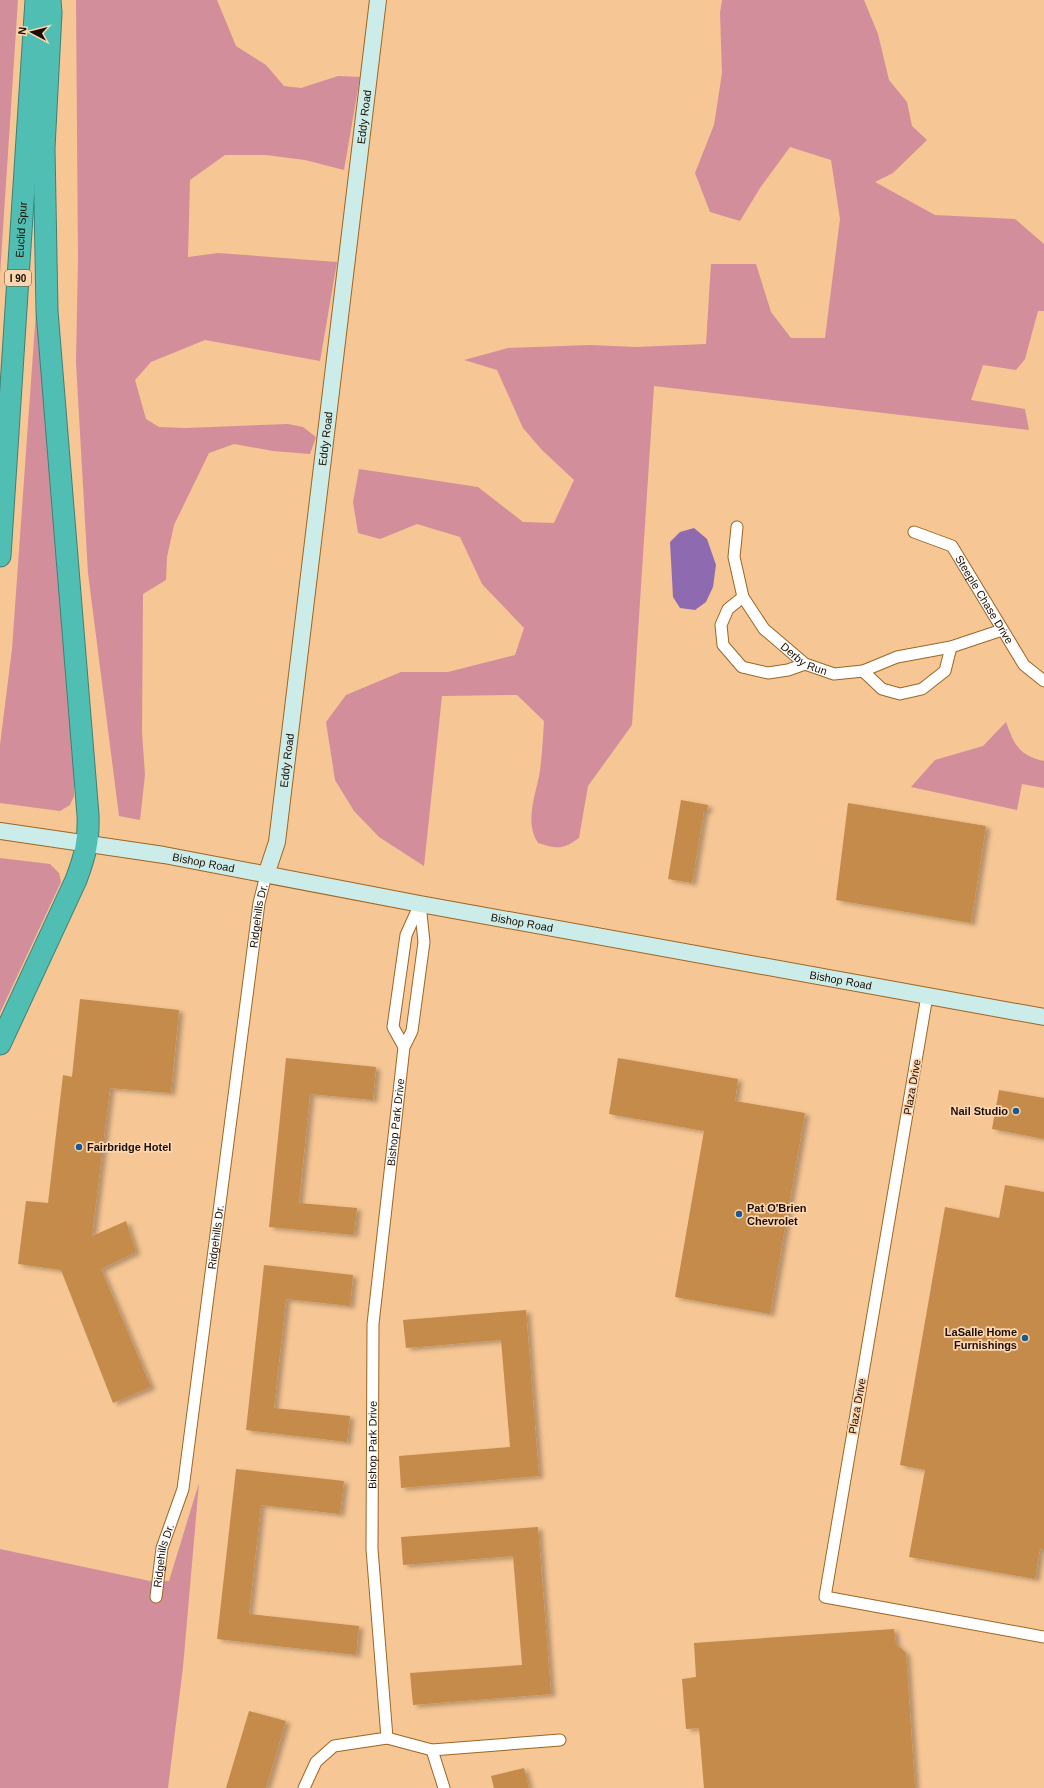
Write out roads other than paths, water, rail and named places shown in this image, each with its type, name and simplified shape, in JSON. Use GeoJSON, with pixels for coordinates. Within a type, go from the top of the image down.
{"type":"FeatureCollection","features":[{"type":"Feature","properties":{"kind":"highway","name":"Euclid Spur"},"geometry":{"type":"LineString","coordinates":[[0,556],[36,0]]}},
{"type":"Feature","properties":{"kind":"highway"},"geometry":{"type":"LineString","coordinates":[[0,1044],[76,880],[88,843],[88,815],[47,311],[44,156],[51,13],[50,0]]}},
{"type":"Feature","properties":{"kind":"main road","name":"Eddy Road"},"geometry":{"type":"LineString","coordinates":[[266,875],[277,842],[378,0]]}},
{"type":"Feature","properties":{"kind":"main road","name":"Bishop Road"},"geometry":{"type":"LineString","coordinates":[[0,831],[164,855],[420,904],[1044,1017]]}},
{"type":"Feature","properties":{"kind":"street","name":"Derby Run"},"geometry":{"type":"LineString","coordinates":[[737,527],[734,557],[743,597],[764,629],[805,664],[834,674],[863,671],[897,657],[951,648],[1002,630]]}},
{"type":"Feature","properties":{"kind":"street","name":"Steeple Chase Drive"},"geometry":{"type":"LineString","coordinates":[[914,532],[952,546],[1024,665],[1044,681]]}},
{"type":"Feature","properties":{"kind":"street"},"geometry":{"type":"LineString","coordinates":[[743,597],[728,609],[721,624],[723,645],[742,667],[768,673],[788,670],[805,664]]}},
{"type":"Feature","properties":{"kind":"street"},"geometry":{"type":"LineString","coordinates":[[863,671],[882,689],[900,694],[922,690],[945,671],[951,648]]}},
{"type":"Feature","properties":{"kind":"street","name":"Ridgehills Dr."},"geometry":{"type":"LineString","coordinates":[[156,1597],[162,1548],[183,1489],[259,903],[266,875]]}},
{"type":"Feature","properties":{"kind":"street"},"geometry":{"type":"LineString","coordinates":[[404,1047],[393,1027],[406,935],[420,904]]}},
{"type":"Feature","properties":{"kind":"street","name":"Bishop Park Drive"},"geometry":{"type":"LineString","coordinates":[[387,1738],[372,1549],[373,1324],[404,1047],[412,1031],[424,942],[420,904]]}},
{"type":"Feature","properties":{"kind":"street","name":"Plaza Drive"},"geometry":{"type":"LineString","coordinates":[[927,996],[825,1597],[1044,1637]]}},
{"type":"Feature","properties":{"kind":"street"},"geometry":{"type":"LineString","coordinates":[[304,1788],[316,1762],[334,1746],[387,1738],[432,1750],[560,1740]]}},
{"type":"Feature","properties":{"kind":"street"},"geometry":{"type":"LineString","coordinates":[[432,1750],[444,1788]]}},
{"type":"Feature","properties":{"kind":"place","name":"Nail Studio"},"geometry":{"type":"Point","coordinates":[1016,1111]}},
{"type":"Feature","properties":{"kind":"place","name":"Fairbridge Hotel"},"geometry":{"type":"Point","coordinates":[79,1147]}},
{"type":"Feature","properties":{"kind":"place","name":"Pat O'Brien Chevrolet"},"geometry":{"type":"Point","coordinates":[739,1214]}},
{"type":"Feature","properties":{"kind":"place","name":"LaSalle Home Furnishings"},"geometry":{"type":"Point","coordinates":[1025,1338]}}]}
